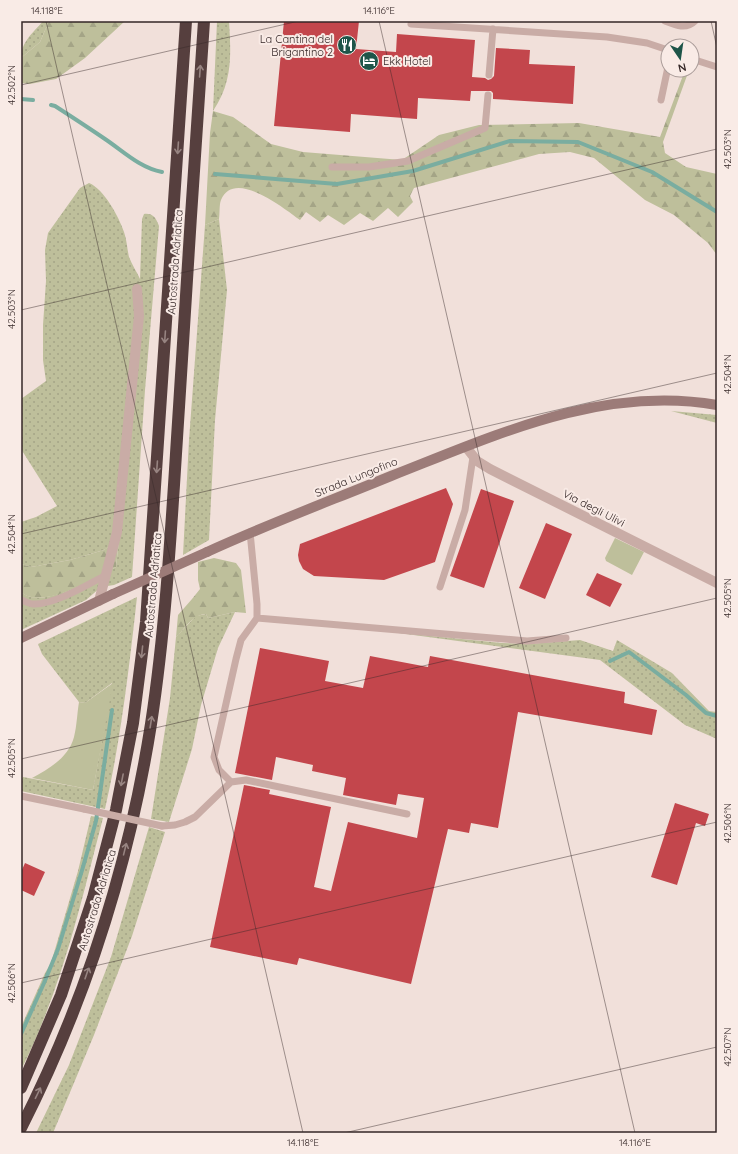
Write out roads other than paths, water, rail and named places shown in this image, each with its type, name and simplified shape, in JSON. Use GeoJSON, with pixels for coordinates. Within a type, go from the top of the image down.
{"type":"FeatureCollection","features":[{"type":"Feature","properties":{"kind":"highway","name":"Autostrada Adriatica"},"geometry":{"type":"LineString","coordinates":[[21,1088],[60,995],[93,898],[116,810],[133,723],[146,622],[186,21]]}},
{"type":"Feature","properties":{"kind":"highway","name":"Autostrada Adriatica"},"geometry":{"type":"LineString","coordinates":[[21,1128],[47,1075],[80,995],[96,950],[125,852],[145,760],[158,675],[164,620],[204,21]]}},
{"type":"Feature","properties":{"kind":"main road","name":"Strada Lungofino"},"geometry":{"type":"LineString","coordinates":[[21,638],[113,594],[250,532],[466,447],[560,414],[611,404],[647,400],[698,402],[717,405]]}},
{"type":"Feature","properties":{"kind":"street"},"geometry":{"type":"LineString","coordinates":[[99,601],[117,532],[139,316],[137,289]]}},
{"type":"Feature","properties":{"kind":"street","name":"Via degli Ulivi"},"geometry":{"type":"LineString","coordinates":[[466,447],[477,461],[516,482],[717,582]]}},
{"type":"Feature","properties":{"kind":"lane"},"geometry":{"type":"LineString","coordinates":[[412,21],[411,24],[474,24],[493,29],[607,37],[647,43],[660,47]]}},
{"type":"Feature","properties":{"kind":"lane"},"geometry":{"type":"LineString","coordinates":[[665,21],[678,26],[692,24],[695,21]]}},
{"type":"Feature","properties":{"kind":"lane"},"geometry":{"type":"LineString","coordinates":[[489,75],[493,29]]}},
{"type":"Feature","properties":{"kind":"lane"},"geometry":{"type":"LineString","coordinates":[[700,62],[717,67]]}},
{"type":"Feature","properties":{"kind":"lane"},"geometry":{"type":"LineString","coordinates":[[661,100],[666,78]]}},
{"type":"Feature","properties":{"kind":"lane"},"geometry":{"type":"LineString","coordinates":[[332,167],[369,167],[408,161],[485,128],[488,95]]}},
{"type":"Feature","properties":{"kind":"lane"},"geometry":{"type":"LineString","coordinates":[[440,588],[465,510],[473,457]]}},
{"type":"Feature","properties":{"kind":"lane"},"geometry":{"type":"LineString","coordinates":[[232,782],[218,770],[214,757],[241,640],[257,618],[250,532]]}},
{"type":"Feature","properties":{"kind":"lane"},"geometry":{"type":"LineString","coordinates":[[21,600],[31,604],[46,603],[58,599],[106,575]]}},
{"type":"Feature","properties":{"kind":"lane"},"geometry":{"type":"LineString","coordinates":[[257,618],[527,641],[566,638]]}},
{"type":"Feature","properties":{"kind":"lane"},"geometry":{"type":"LineString","coordinates":[[21,796],[162,826],[185,822],[195,817],[232,782],[246,780],[407,814]]}},
{"type":"Feature","properties":{"kind":"waterway"},"geometry":{"type":"LineString","coordinates":[[21,99],[33,100]]}},
{"type":"Feature","properties":{"kind":"waterway"},"geometry":{"type":"LineString","coordinates":[[51,105],[80,122],[139,163],[162,172]]}},
{"type":"Feature","properties":{"kind":"waterway"},"geometry":{"type":"LineString","coordinates":[[215,174],[337,184],[413,171],[510,141],[578,142],[652,172],[717,212]]}},
{"type":"Feature","properties":{"kind":"waterway"},"geometry":{"type":"LineString","coordinates":[[610,661],[629,652],[686,695],[706,713],[717,716]]}},
{"type":"Feature","properties":{"kind":"waterway"},"geometry":{"type":"LineString","coordinates":[[21,1034],[58,949],[96,821],[112,710]]}},
{"type":"Feature","properties":{"kind":"place","name":"La Cantina del Brigantino 2"},"geometry":{"type":"Point","coordinates":[347,45]}},
{"type":"Feature","properties":{"kind":"place","name":"Ekk Hotel"},"geometry":{"type":"Point","coordinates":[369,61]}}]}
